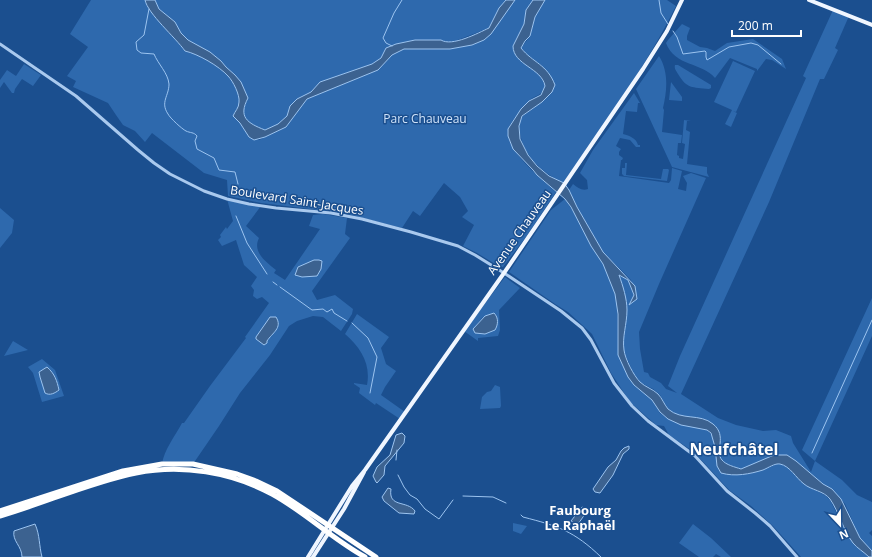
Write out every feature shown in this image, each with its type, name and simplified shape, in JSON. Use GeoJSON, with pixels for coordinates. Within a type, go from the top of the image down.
{"type":"FeatureCollection","features":[{"type":"Feature","properties":{"kind":"highway"},"geometry":{"type":"LineString","coordinates":[[0,510],[123,470],[162,464],[193,464],[217,469],[256,481],[277,491],[365,557]]}},
{"type":"Feature","properties":{"kind":"highway"},"geometry":{"type":"LineString","coordinates":[[0,516],[124,476],[149,471],[184,469],[220,474],[254,485],[287,503],[376,557]]}},
{"type":"Feature","properties":{"kind":"main road","name":"Avenue Chauveau"},"geometry":{"type":"LineString","coordinates":[[308,557],[328,529],[352,486],[504,272],[656,49],[682,0]]}},
{"type":"Feature","properties":{"kind":"main road"},"geometry":{"type":"LineString","coordinates":[[809,0],[872,25]]}},
{"type":"Feature","properties":{"kind":"main road"},"geometry":{"type":"LineString","coordinates":[[313,557],[328,529]]}},
{"type":"Feature","properties":{"kind":"street","name":"Boulevard Saint-Jacques"},"geometry":{"type":"LineString","coordinates":[[0,44],[76,96],[154,163],[170,174],[204,191],[227,199],[249,204],[331,213],[406,230],[458,246],[475,254],[504,272],[562,311],[582,328],[591,340],[614,383],[632,406],[648,421],[694,456],[726,491],[770,526],[797,557]]}},
{"type":"Feature","properties":{"kind":"green space","name":"Parc Chauveau"},"geometry":{"type":"Polygon","coordinates":[[[91,0],[145,0],[147,6],[156,19],[185,51],[208,61],[230,78],[236,88],[239,99],[238,106],[233,116],[240,123],[249,137],[259,140],[286,127],[307,99],[378,70],[392,55],[404,49],[450,49],[472,45],[484,40],[515,0],[533,0],[526,10],[524,24],[513,46],[523,63],[540,74],[545,86],[542,92],[528,102],[513,120],[508,130],[508,138],[518,155],[526,164],[556,192],[526,237],[503,267],[500,267],[463,246],[474,225],[462,217],[468,211],[460,197],[444,183],[420,216],[413,211],[402,228],[343,213],[261,203],[228,196],[227,180],[204,173],[152,133],[145,142],[135,131],[123,125],[108,103],[73,87],[76,81],[67,76],[88,47],[70,34],[91,0]]]}},
{"type":"Feature","properties":{"kind":"green space"},"geometry":{"type":"Polygon","coordinates":[[[155,0],[506,0],[499,8],[489,28],[450,43],[441,40],[415,40],[386,48],[381,58],[372,64],[320,82],[311,92],[297,99],[290,106],[287,116],[278,124],[265,130],[245,120],[243,113],[246,102],[235,75],[210,52],[188,40],[181,33],[175,22],[159,9],[155,0]]]}},
{"type":"Feature","properties":{"kind":"green space"},"geometry":{"type":"Polygon","coordinates":[[[545,0],[667,0],[676,6],[637,74],[563,183],[541,169],[535,163],[525,149],[519,126],[523,116],[552,92],[541,65],[526,54],[521,48],[530,36],[535,17],[545,0]]]}},
{"type":"Feature","properties":{"kind":"green space"},"geometry":{"type":"Polygon","coordinates":[[[833,10],[849,16],[835,48],[838,50],[824,79],[820,79],[769,202],[681,394],[718,418],[736,425],[763,431],[776,430],[791,436],[793,443],[811,472],[815,461],[842,480],[857,495],[872,502],[872,530],[869,533],[872,536],[872,551],[860,538],[845,504],[832,489],[823,484],[796,461],[760,461],[754,465],[741,469],[727,464],[721,459],[719,451],[721,438],[719,430],[705,419],[678,416],[668,409],[660,395],[653,389],[641,383],[634,374],[624,352],[623,343],[627,310],[622,284],[618,275],[628,280],[634,296],[631,302],[637,299],[631,280],[603,252],[569,190],[573,184],[580,189],[588,189],[587,180],[580,173],[593,150],[634,93],[640,103],[638,103],[637,112],[626,111],[623,134],[634,139],[640,147],[636,147],[630,140],[620,138],[616,146],[621,149],[619,155],[623,158],[621,160],[619,176],[669,183],[671,180],[672,168],[682,171],[678,189],[686,191],[687,183],[683,176],[691,173],[706,178],[639,332],[644,372],[648,373],[650,377],[661,383],[666,389],[677,393],[668,386],[680,356],[806,78],[803,76],[833,10]]]}},
{"type":"Feature","properties":{"kind":"green space"},"geometry":{"type":"Polygon","coordinates":[[[682,24],[690,28],[687,40],[700,47],[715,51],[727,43],[753,39],[782,59],[786,69],[772,60],[766,59],[757,71],[757,69],[730,58],[715,78],[710,73],[682,60],[670,51],[666,43],[682,24]]]}},
{"type":"Feature","properties":{"kind":"green space"},"geometry":{"type":"Polygon","coordinates":[[[659,56],[666,75],[662,132],[682,135],[681,143],[678,143],[677,155],[679,158],[683,159],[685,144],[682,143],[684,120],[691,121],[687,121],[686,130],[690,132],[687,164],[707,167],[709,177],[672,167],[636,89],[659,56]]]}},
{"type":"Feature","properties":{"kind":"green space"},"geometry":{"type":"Polygon","coordinates":[[[733,61],[755,71],[736,112],[733,111],[737,113],[731,127],[725,124],[732,110],[714,102],[733,61]]]}},
{"type":"Feature","properties":{"kind":"green space"},"geometry":{"type":"Polygon","coordinates":[[[24,64],[41,75],[33,86],[22,79],[14,93],[12,93],[4,82],[0,88],[0,80],[7,70],[16,76],[24,64]]]}},
{"type":"Feature","properties":{"kind":"green space"},"geometry":{"type":"Polygon","coordinates":[[[675,65],[678,65],[711,85],[711,88],[698,88],[687,85],[675,69],[675,65]]]}},
{"type":"Feature","properties":{"kind":"green space"},"geometry":{"type":"Polygon","coordinates":[[[671,82],[682,97],[682,101],[669,100],[671,82]]]}},
{"type":"Feature","properties":{"kind":"green space"},"geometry":{"type":"Polygon","coordinates":[[[625,163],[627,163],[626,175],[661,179],[663,169],[668,169],[667,181],[624,176],[622,174],[622,168],[625,168],[625,163]]]}},
{"type":"Feature","properties":{"kind":"green space"},"geometry":{"type":"Polygon","coordinates":[[[227,199],[261,206],[246,226],[259,238],[257,248],[261,256],[276,270],[274,273],[285,280],[320,229],[309,226],[313,215],[323,214],[347,218],[345,234],[350,238],[312,291],[317,300],[335,295],[353,309],[352,314],[341,331],[323,317],[313,316],[297,321],[289,326],[270,355],[240,393],[193,464],[162,464],[167,448],[182,423],[184,423],[246,338],[245,337],[269,303],[262,297],[257,299],[253,296],[254,290],[251,286],[257,277],[244,265],[236,240],[222,246],[218,240],[226,227],[227,229],[233,221],[227,199]]]}},
{"type":"Feature","properties":{"kind":"green space"},"geometry":{"type":"Polygon","coordinates":[[[565,199],[602,262],[613,285],[617,302],[618,355],[634,385],[652,400],[660,413],[668,419],[707,430],[713,438],[717,460],[729,475],[748,474],[777,464],[782,464],[804,484],[826,496],[830,500],[854,544],[869,557],[801,557],[773,526],[751,506],[729,490],[694,452],[669,435],[664,426],[656,425],[630,402],[611,373],[592,334],[568,312],[509,272],[551,210],[565,199]]]}},
{"type":"Feature","properties":{"kind":"green space"},"geometry":{"type":"Polygon","coordinates":[[[0,208],[14,220],[12,233],[0,248],[0,208]]]}},
{"type":"Feature","properties":{"kind":"green space"},"geometry":{"type":"Polygon","coordinates":[[[505,277],[520,288],[499,310],[500,330],[498,336],[478,338],[478,341],[464,331],[505,277]],[[490,314],[482,318],[473,329],[497,326],[496,314],[490,314]]]}},
{"type":"Feature","properties":{"kind":"green space"},"geometry":{"type":"Polygon","coordinates":[[[872,298],[872,336],[815,461],[802,450],[872,298]]]}},
{"type":"Feature","properties":{"kind":"green space"},"geometry":{"type":"Polygon","coordinates":[[[357,314],[389,337],[381,348],[386,364],[396,371],[381,395],[405,412],[400,419],[376,403],[375,405],[359,393],[360,388],[354,384],[367,385],[368,377],[368,370],[364,357],[356,345],[345,334],[357,314]]]}},
{"type":"Feature","properties":{"kind":"green space"},"geometry":{"type":"Polygon","coordinates":[[[13,341],[28,350],[4,356],[13,341]]]}},
{"type":"Feature","properties":{"kind":"green space"},"geometry":{"type":"Polygon","coordinates":[[[42,359],[55,370],[64,396],[42,402],[33,373],[28,367],[42,359]]]}},
{"type":"Feature","properties":{"kind":"green space"},"geometry":{"type":"Polygon","coordinates":[[[495,385],[500,387],[500,408],[480,409],[482,397],[487,392],[491,391],[495,385]]]}},
{"type":"Feature","properties":{"kind":"green space"},"geometry":{"type":"Polygon","coordinates":[[[513,523],[527,526],[521,534],[513,531],[513,523]]]}},
{"type":"Feature","properties":{"kind":"green space"},"geometry":{"type":"Polygon","coordinates":[[[693,524],[711,538],[731,557],[721,557],[716,554],[713,557],[699,557],[679,543],[693,524]]]}},
{"type":"Feature","properties":{"kind":"shaded area"},"geometry":{"type":"Polygon","coordinates":[[[145,0],[155,0],[159,9],[175,22],[181,33],[188,40],[210,52],[235,75],[241,82],[248,98],[245,105],[244,115],[253,125],[265,130],[278,124],[287,116],[290,106],[297,99],[311,92],[320,82],[372,64],[381,58],[386,48],[396,44],[415,40],[441,40],[452,42],[472,36],[489,28],[499,8],[506,0],[515,0],[491,34],[484,40],[472,45],[450,49],[404,49],[392,55],[378,70],[307,99],[286,127],[265,137],[254,140],[249,137],[240,123],[233,116],[238,106],[239,99],[236,88],[230,78],[208,61],[185,51],[156,19],[147,6],[145,0]]]}},
{"type":"Feature","properties":{"kind":"shaded area"},"geometry":{"type":"Polygon","coordinates":[[[533,0],[545,0],[535,17],[530,36],[521,48],[548,72],[555,85],[552,92],[542,102],[522,116],[519,126],[520,139],[528,155],[537,166],[549,176],[564,183],[603,252],[635,286],[637,299],[629,305],[634,295],[628,280],[619,275],[627,306],[624,350],[633,372],[640,382],[661,397],[668,409],[673,413],[702,419],[713,424],[720,433],[720,456],[722,460],[731,466],[741,469],[774,455],[787,455],[796,461],[823,484],[832,489],[841,499],[860,538],[872,551],[872,557],[869,557],[853,543],[846,532],[833,504],[827,496],[801,482],[793,472],[784,465],[780,464],[748,474],[732,475],[721,473],[717,466],[715,447],[711,433],[707,430],[681,425],[668,419],[660,412],[652,400],[634,385],[628,377],[618,355],[618,314],[615,294],[603,264],[591,246],[571,207],[565,199],[537,175],[513,149],[508,136],[508,129],[521,109],[529,101],[541,95],[545,86],[539,75],[518,58],[514,52],[513,46],[524,24],[526,10],[533,0]]]}},
{"type":"Feature","properties":{"kind":"shaded area"},"geometry":{"type":"Polygon","coordinates":[[[314,260],[322,261],[321,269],[317,276],[302,277],[295,275],[298,267],[314,260]]]}},
{"type":"Feature","properties":{"kind":"shaded area"},"geometry":{"type":"Polygon","coordinates":[[[494,313],[498,322],[495,330],[485,334],[475,333],[473,329],[485,316],[494,313]]]}},
{"type":"Feature","properties":{"kind":"shaded area"},"geometry":{"type":"Polygon","coordinates":[[[270,317],[276,317],[278,327],[264,345],[256,339],[256,337],[270,317]]]}},
{"type":"Feature","properties":{"kind":"shaded area"},"geometry":{"type":"Polygon","coordinates":[[[47,367],[52,372],[59,390],[51,394],[45,393],[39,372],[47,367]]]}},
{"type":"Feature","properties":{"kind":"shaded area"},"geometry":{"type":"Polygon","coordinates":[[[402,433],[405,436],[404,443],[385,466],[384,475],[377,483],[373,476],[377,467],[390,455],[396,435],[402,433]]]}},
{"type":"Feature","properties":{"kind":"shaded area"},"geometry":{"type":"Polygon","coordinates":[[[629,446],[629,449],[623,454],[613,475],[600,493],[595,492],[593,489],[608,467],[616,460],[624,448],[629,446]]]}},
{"type":"Feature","properties":{"kind":"shaded area"},"geometry":{"type":"Polygon","coordinates":[[[388,488],[391,489],[392,499],[412,508],[415,511],[414,514],[399,513],[384,501],[382,497],[388,488]]]}},
{"type":"Feature","properties":{"kind":"shaded area"},"geometry":{"type":"Polygon","coordinates":[[[582,507],[588,510],[578,524],[574,523],[571,521],[582,507]]]}},
{"type":"Feature","properties":{"kind":"shaded area"},"geometry":{"type":"Polygon","coordinates":[[[35,524],[38,532],[42,557],[22,557],[22,553],[14,538],[14,531],[35,524]]]}},
{"type":"Feature","properties":{"kind":"waterway"},"geometry":{"type":"LineString","coordinates":[[392,46],[386,43],[383,38],[394,13],[402,0]]}},
{"type":"Feature","properties":{"kind":"waterway"},"geometry":{"type":"LineString","coordinates":[[659,0],[661,13],[668,24]]}},
{"type":"Feature","properties":{"kind":"waterway"},"geometry":{"type":"LineString","coordinates":[[149,9],[144,35],[136,42],[137,50],[141,53],[154,54],[167,76],[169,88],[165,106],[169,116],[179,126],[197,136],[195,141],[197,149],[214,158],[219,170],[235,172],[238,184]]}},
{"type":"Feature","properties":{"kind":"waterway"},"geometry":{"type":"LineString","coordinates":[[673,31],[677,37],[683,54],[705,51],[707,60],[729,47],[751,43],[758,45],[781,64]]}},
{"type":"Feature","properties":{"kind":"waterway"},"geometry":{"type":"LineString","coordinates":[[236,216],[247,243],[267,274]]}},
{"type":"Feature","properties":{"kind":"waterway"},"geometry":{"type":"LineString","coordinates":[[273,282],[277,285]]}},
{"type":"Feature","properties":{"kind":"waterway"},"geometry":{"type":"LineString","coordinates":[[280,287],[312,310],[323,309],[327,312],[332,309],[334,313],[347,321]]}},
{"type":"Feature","properties":{"kind":"waterway"},"geometry":{"type":"LineString","coordinates":[[812,453],[872,320]]}},
{"type":"Feature","properties":{"kind":"waterway"},"geometry":{"type":"LineString","coordinates":[[352,323],[368,338],[377,357],[370,393]]}},
{"type":"Feature","properties":{"kind":"waterway"},"geometry":{"type":"LineString","coordinates":[[396,460],[397,450]]}},
{"type":"Feature","properties":{"kind":"waterway"},"geometry":{"type":"LineString","coordinates":[[398,475],[410,495],[417,499],[425,509],[439,519],[453,500]]}},
{"type":"Feature","properties":{"kind":"waterway"},"geometry":{"type":"LineString","coordinates":[[463,496],[493,497],[506,503]]}},
{"type":"Feature","properties":{"kind":"waterway"},"geometry":{"type":"LineString","coordinates":[[521,515],[523,517],[546,523],[574,535],[601,557]]}},
{"type":"Feature","properties":{"kind":"district","name":"Neufchâtel"},"geometry":{"type":"Point","coordinates":[734,449]}},
{"type":"Feature","properties":{"kind":"district","name":"Faubourg Le Raphaël"},"geometry":{"type":"Point","coordinates":[580,518]}}]}
